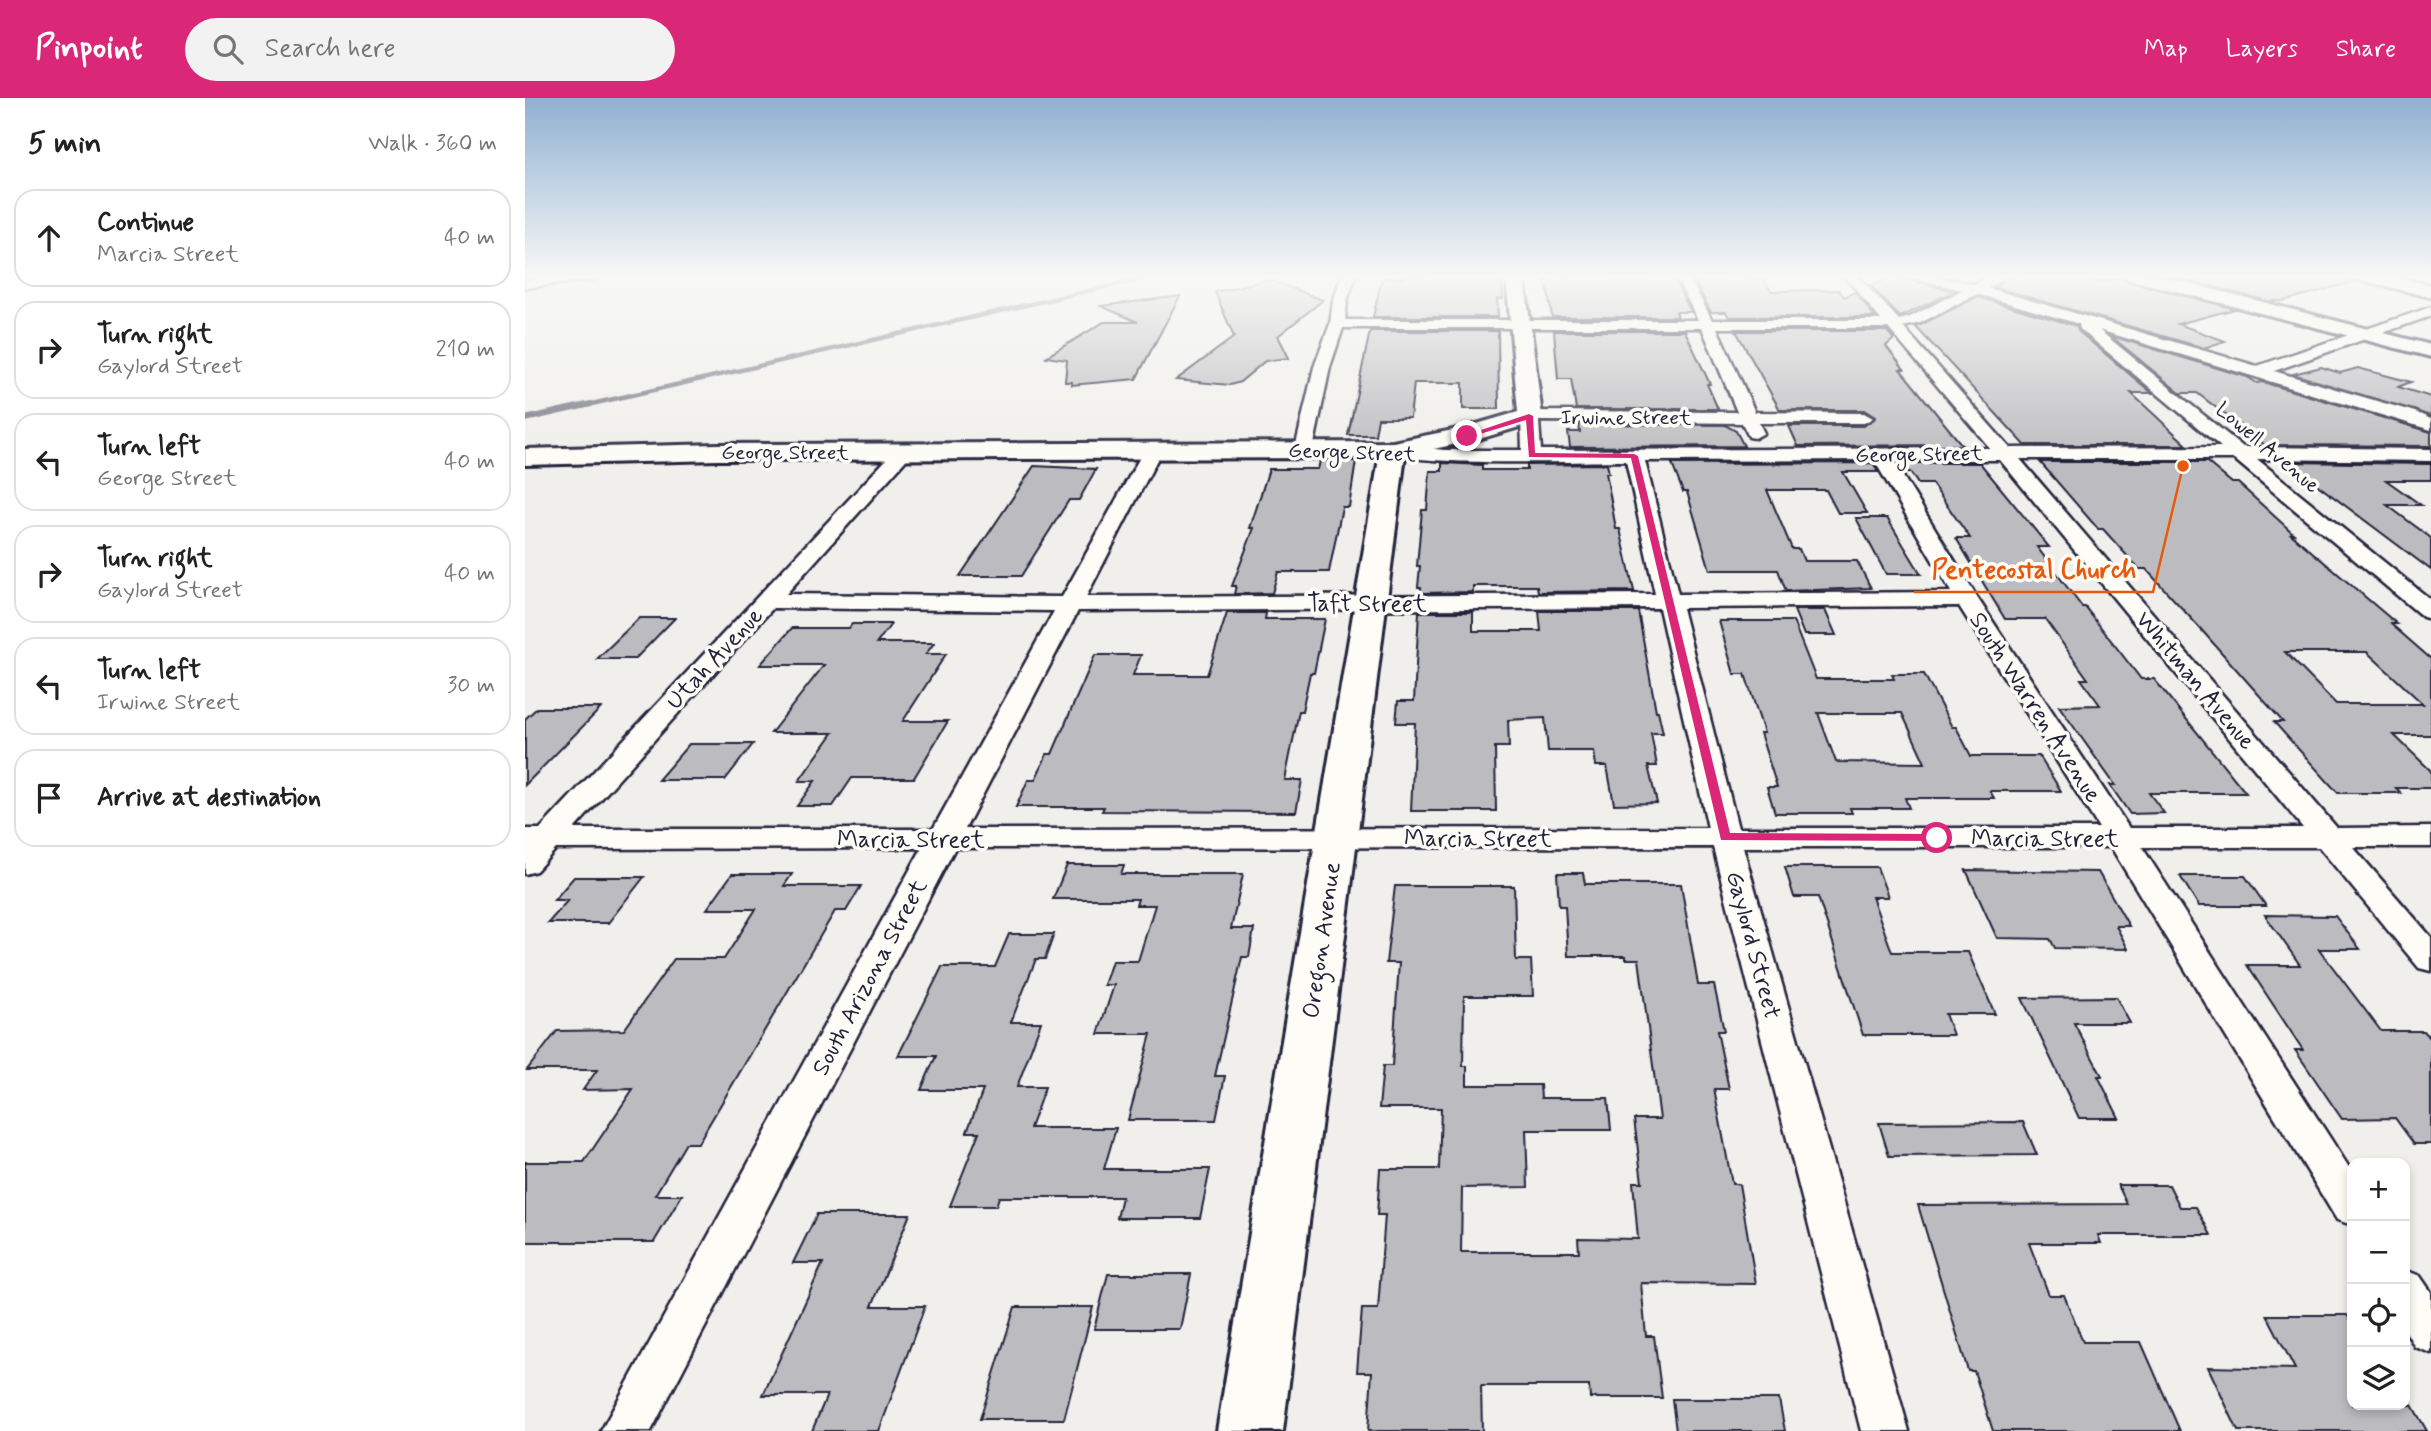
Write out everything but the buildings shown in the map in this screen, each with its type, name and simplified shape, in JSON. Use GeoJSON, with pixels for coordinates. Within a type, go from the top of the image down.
{"type":"FeatureCollection","features":[{"type":"Feature","properties":{"kind":"street"},"geometry":{"type":"LineString","coordinates":[[1304,449],[1322,366],[1332,337]]}},
{"type":"Feature","properties":{"kind":"street"},"geometry":{"type":"LineString","coordinates":[[1519,337],[1532,456]]}},
{"type":"Feature","properties":{"kind":"street"},"geometry":{"type":"LineString","coordinates":[[1713,337],[1764,455]]}},
{"type":"Feature","properties":{"kind":"street","name":"Whitman Avenue"},"geometry":{"type":"LineString","coordinates":[[1903,337],[2004,453],[2431,959]]}},
{"type":"Feature","properties":{"kind":"street","name":"Lowell Avenue"},"geometry":{"type":"LineString","coordinates":[[2098,337],[2431,612]]}},
{"type":"Feature","properties":{"kind":"street"},"geometry":{"type":"LineString","coordinates":[[2140,337],[2409,416],[2431,425]]}},
{"type":"Feature","properties":{"kind":"street"},"geometry":{"type":"LineString","coordinates":[[2257,372],[2358,337]]}},
{"type":"Feature","properties":{"kind":"street"},"geometry":{"type":"LineString","coordinates":[[2384,337],[2431,351]]}},
{"type":"Feature","properties":{"kind":"street"},"geometry":{"type":"LineString","coordinates":[[2390,337],[2431,346]]}},
{"type":"Feature","properties":{"kind":"street","name":"Irwine Street"},"geometry":{"type":"LineString","coordinates":[[1393,450],[1467,436],[1529,416],[1864,418]]}},
{"type":"Feature","properties":{"kind":"street","name":"George Street"},"geometry":{"type":"LineString","coordinates":[[525,457],[597,453],[1304,449],[1393,450],[1444,456],[2004,453],[2431,455]]}},
{"type":"Feature","properties":{"kind":"street","name":"South Arizona Street"},"geometry":{"type":"LineString","coordinates":[[625,1431],[1153,450]]}},
{"type":"Feature","properties":{"kind":"street","name":"Oregon Avenue"},"geometry":{"type":"LineString","coordinates":[[1250,1431],[1393,450]]}},
{"type":"Feature","properties":{"kind":"street","name":"Utah Avenue"},"geometry":{"type":"LineString","coordinates":[[525,864],[536,839],[767,601],[904,452]]}},
{"type":"Feature","properties":{"kind":"street","name":"South Warren Avenue"},"geometry":{"type":"LineString","coordinates":[[1880,454],[1966,599],[2121,838],[2347,1199]]}},
{"type":"Feature","properties":{"kind":"street","name":"Gaylord Street"},"geometry":{"type":"LineString","coordinates":[[1634,456],[1725,837],[1885,1431]]}},
{"type":"Feature","properties":{"kind":"street","name":"Taft Street"},"geometry":{"type":"LineString","coordinates":[[767,601],[1070,604],[1966,599]]}},
{"type":"Feature","properties":{"kind":"street","name":"Marcia Street"},"geometry":{"type":"LineString","coordinates":[[536,839],[2431,837]]}},
{"type":"Feature","properties":{"kind":"street"},"geometry":{"type":"LineString","coordinates":[[2410,1298],[2431,1332]]}},
{"type":"Feature","properties":{"kind":"waterway"},"geometry":{"type":"LineString","coordinates":[[583,406],[885,337]]}},
{"type":"Feature","properties":{"kind":"waterway"},"geometry":{"type":"LineString","coordinates":[[525,419],[591,404]]}},
{"type":"Feature","properties":{"kind":"place","name":"Pentecostal Church"},"geometry":{"type":"Point","coordinates":[2183,466]}},
{"type":"Feature","properties":{"kind":"route"},"geometry":{"type":"LineString","coordinates":[[1467,436],[1529,416],[1532,456],[1634,456],[1725,837],[1937,838]]}}]}
